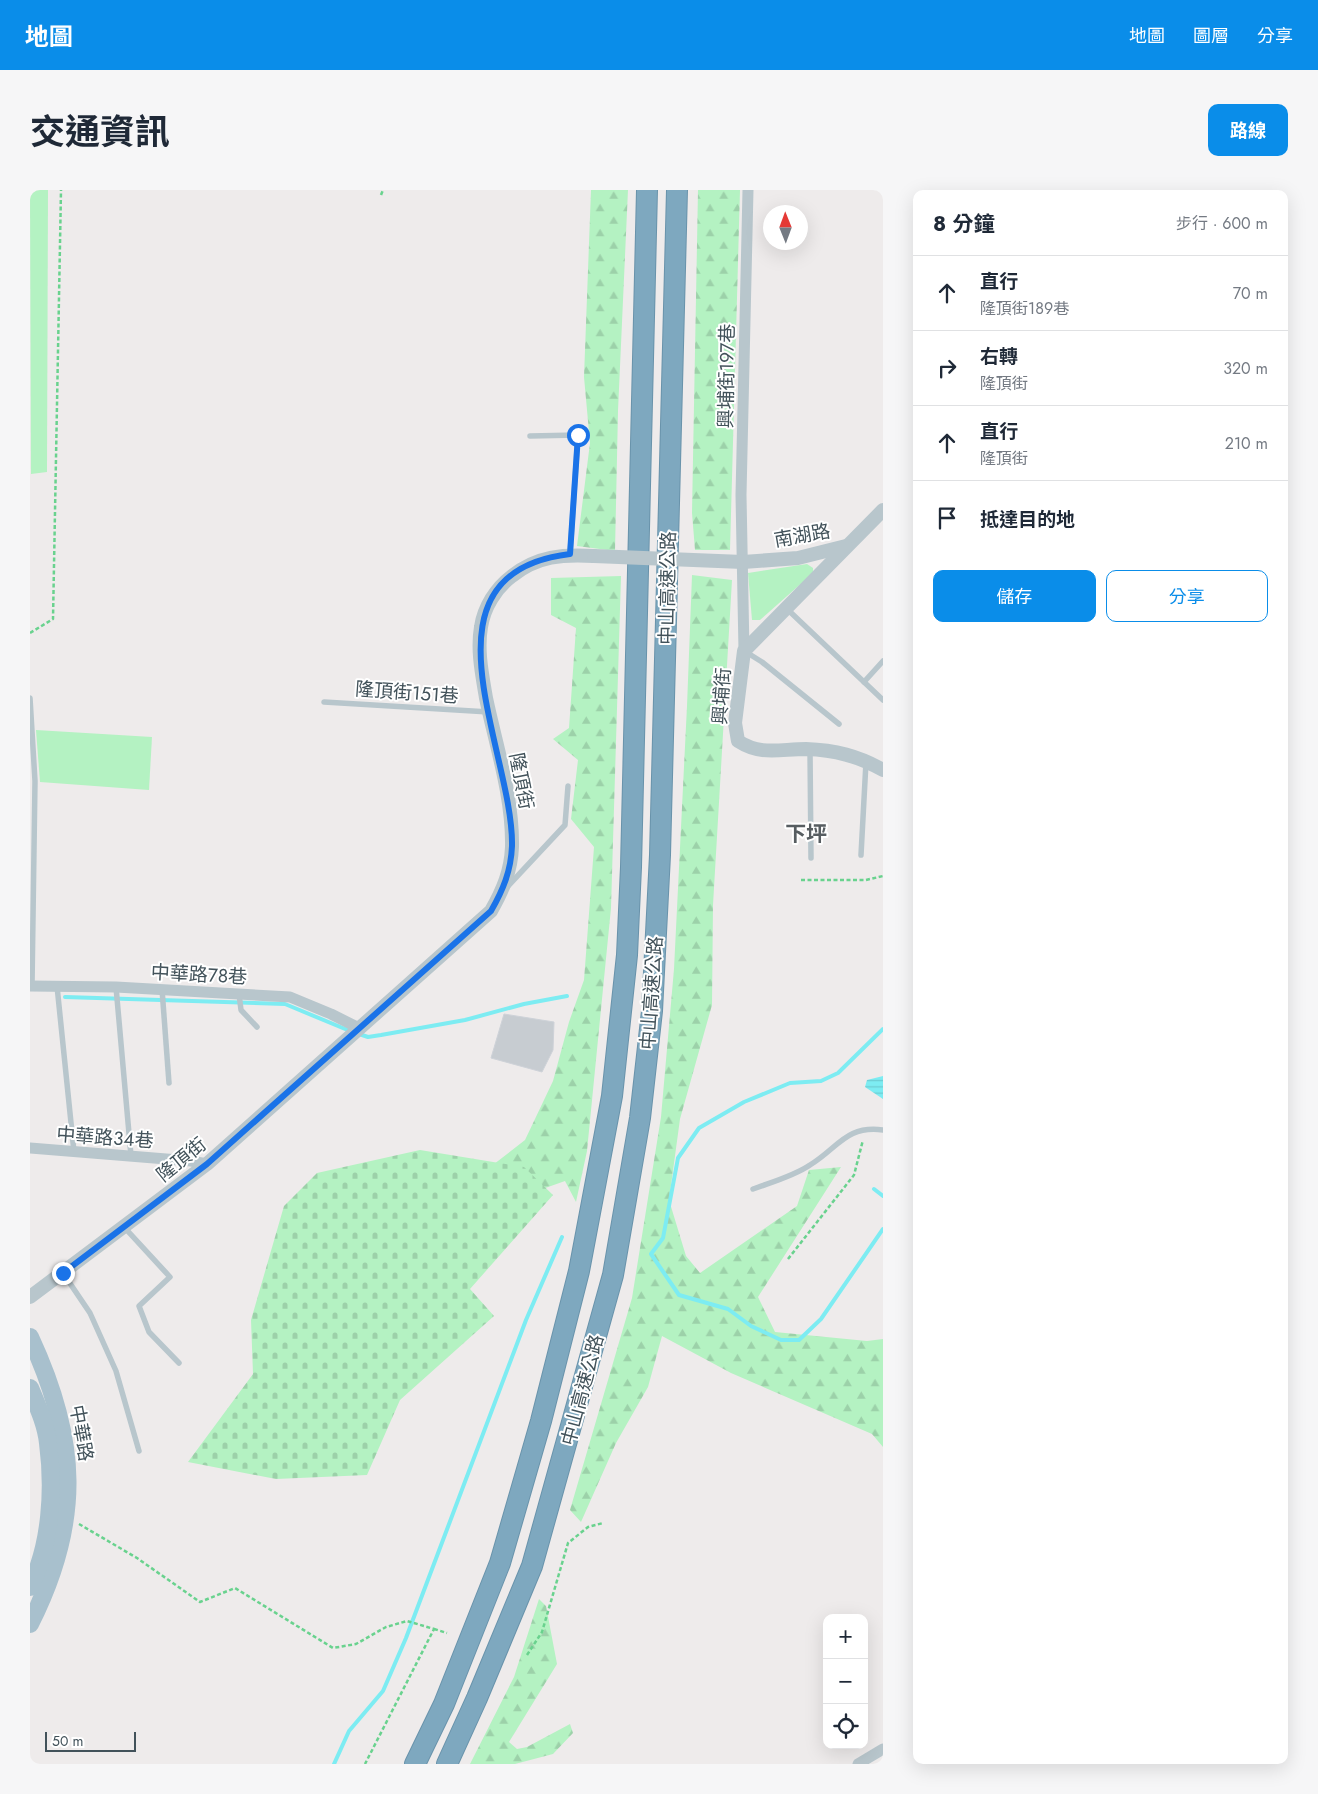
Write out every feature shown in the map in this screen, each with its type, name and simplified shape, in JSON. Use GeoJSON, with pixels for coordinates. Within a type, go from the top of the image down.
{"type":"FeatureCollection","features":[{"type":"Feature","properties":{"kind":"highway","name":"中山高速公路"},"geometry":{"type":"LineString","coordinates":[[415,1764],[444,1704],[500,1563],[541,1420],[579,1271],[612,1096],[626,955],[631,867],[647,190]]}},
{"type":"Feature","properties":{"kind":"highway","name":"中山高速公路"},"geometry":{"type":"LineString","coordinates":[[447,1764],[477,1698],[532,1566],[613,1275],[640,1118],[652,1011],[660,855],[677,190]]}},
{"type":"Feature","properties":{"kind":"main road","name":"中華路"},"geometry":{"type":"LineString","coordinates":[[30,1337],[51,1388],[62,1424],[68,1483],[66,1516],[53,1570],[30,1624]]}},
{"type":"Feature","properties":{"kind":"main road","name":"中華路"},"geometry":{"type":"LineString","coordinates":[[30,1388],[44,1424],[48,1442],[50,1482],[44,1545],[30,1587]]}},
{"type":"Feature","properties":{"kind":"street","name":"興埔街197巷"},"geometry":{"type":"LineString","coordinates":[[743,562],[741,495],[748,190]]}},
{"type":"Feature","properties":{"kind":"street","name":"南湖路"},"geometry":{"type":"LineString","coordinates":[[594,556],[743,562],[798,558],[847,546],[883,510]]}},
{"type":"Feature","properties":{"kind":"street"},"geometry":{"type":"LineString","coordinates":[[744,651],[847,546]]}},
{"type":"Feature","properties":{"kind":"street","name":"隆頂街"},"geometry":{"type":"LineString","coordinates":[[30,1297],[207,1164],[491,911],[501,893],[510,865],[512,830],[489,712],[479,646],[481,625],[487,607],[507,580],[521,568],[535,561],[570,554],[594,556]]}},
{"type":"Feature","properties":{"kind":"street","name":"興埔街"},"geometry":{"type":"LineString","coordinates":[[743,562],[744,651],[734,723],[738,741],[750,749],[810,749],[838,752],[866,761],[883,770]]}},
{"type":"Feature","properties":{"kind":"street","name":"中華路78巷"},"geometry":{"type":"LineString","coordinates":[[31,986],[116,986],[290,997],[359,1028]]}},
{"type":"Feature","properties":{"kind":"street","name":"中華路34巷"},"geometry":{"type":"LineString","coordinates":[[30,1148],[207,1164]]}},
{"type":"Feature","properties":{"kind":"street"},"geometry":{"type":"LineString","coordinates":[[858,1764],[883,1749]]}},
{"type":"Feature","properties":{"kind":"lane"},"geometry":{"type":"LineString","coordinates":[[530,436],[578,435],[570,554]]}},
{"type":"Feature","properties":{"kind":"lane"},"geometry":{"type":"LineString","coordinates":[[786,608],[883,700]]}},
{"type":"Feature","properties":{"kind":"lane"},"geometry":{"type":"LineString","coordinates":[[744,651],[762,662],[839,724]]}},
{"type":"Feature","properties":{"kind":"lane"},"geometry":{"type":"LineString","coordinates":[[864,682],[883,661]]}},
{"type":"Feature","properties":{"kind":"lane"},"geometry":{"type":"LineString","coordinates":[[30,698],[33,791],[31,986]]}},
{"type":"Feature","properties":{"kind":"lane","name":"隆頂街151巷"},"geometry":{"type":"LineString","coordinates":[[324,702],[489,712]]}},
{"type":"Feature","properties":{"kind":"lane"},"geometry":{"type":"LineString","coordinates":[[810,749],[811,858]]}},
{"type":"Feature","properties":{"kind":"lane"},"geometry":{"type":"LineString","coordinates":[[861,855],[866,761]]}},
{"type":"Feature","properties":{"kind":"lane"},"geometry":{"type":"LineString","coordinates":[[501,893],[565,825],[568,786]]}},
{"type":"Feature","properties":{"kind":"lane"},"geometry":{"type":"LineString","coordinates":[[57,986],[74,1152]]}},
{"type":"Feature","properties":{"kind":"lane"},"geometry":{"type":"LineString","coordinates":[[116,986],[131,1156]]}},
{"type":"Feature","properties":{"kind":"lane"},"geometry":{"type":"LineString","coordinates":[[162,990],[169,1083]]}},
{"type":"Feature","properties":{"kind":"lane"},"geometry":{"type":"LineString","coordinates":[[239,995],[241,1010],[257,1027]]}},
{"type":"Feature","properties":{"kind":"lane"},"geometry":{"type":"LineString","coordinates":[[753,1189],[810,1166],[846,1136],[866,1128],[880,1130]]}},
{"type":"Feature","properties":{"kind":"lane"},"geometry":{"type":"LineString","coordinates":[[124,1227],[170,1277],[139,1306],[149,1332],[179,1363]]}},
{"type":"Feature","properties":{"kind":"lane"},"geometry":{"type":"LineString","coordinates":[[63,1273],[90,1313],[116,1372],[139,1451]]}},
{"type":"Feature","properties":{"kind":"path"},"geometry":{"type":"LineString","coordinates":[[30,633],[52,619],[61,190]]}},
{"type":"Feature","properties":{"kind":"path"},"geometry":{"type":"LineString","coordinates":[[382,195],[383,190]]}},
{"type":"Feature","properties":{"kind":"path"},"geometry":{"type":"LineString","coordinates":[[801,880],[866,880],[883,876]]}},
{"type":"Feature","properties":{"kind":"path"},"geometry":{"type":"LineString","coordinates":[[788,1259],[854,1175],[861,1141],[880,1130]]}},
{"type":"Feature","properties":{"kind":"path"},"geometry":{"type":"LineString","coordinates":[[66,1516],[137,1558],[200,1602],[235,1588],[333,1648],[356,1644],[386,1627],[407,1621],[447,1633]]}},
{"type":"Feature","properties":{"kind":"path"},"geometry":{"type":"LineString","coordinates":[[527,1654],[542,1632],[568,1542],[588,1527],[603,1523]]}},
{"type":"Feature","properties":{"kind":"path"},"geometry":{"type":"LineString","coordinates":[[365,1764],[434,1629]]}},
{"type":"Feature","properties":{"kind":"green space"},"geometry":{"type":"Polygon","coordinates":[[[30,190],[48,190],[47,472],[31,474],[30,190]]]}},
{"type":"Feature","properties":{"kind":"green space"},"geometry":{"type":"Polygon","coordinates":[[[591,190],[628,190],[618,411],[615,551],[577,546],[590,443],[584,377],[591,190]]]}},
{"type":"Feature","properties":{"kind":"green space"},"geometry":{"type":"Polygon","coordinates":[[[698,190],[740,190],[730,550],[695,550],[692,513],[698,190]]]}},
{"type":"Feature","properties":{"kind":"green space"},"geometry":{"type":"Polygon","coordinates":[[[807,564],[813,568],[813,573],[760,620],[752,620],[748,573],[807,564]]]}},
{"type":"Feature","properties":{"kind":"green space"},"geometry":{"type":"Polygon","coordinates":[[[692,575],[732,580],[713,905],[712,1005],[680,1119],[669,1200],[686,1256],[700,1273],[797,1206],[809,1170],[841,1167],[758,1297],[775,1332],[867,1341],[883,1339],[883,1447],[872,1434],[731,1373],[662,1336],[648,1387],[616,1443],[581,1522],[570,1510],[632,1298],[661,1117],[674,969],[692,575]]]}},
{"type":"Feature","properties":{"kind":"green space"},"geometry":{"type":"Polygon","coordinates":[[[621,576],[611,908],[587,1151],[576,1202],[565,1181],[492,1207],[485,1171],[525,1140],[553,1081],[569,1022],[584,980],[594,847],[571,819],[578,760],[553,739],[569,728],[576,628],[551,615],[551,578],[621,576]]]}},
{"type":"Feature","properties":{"kind":"green space"},"geometry":{"type":"Polygon","coordinates":[[[36,730],[152,737],[149,790],[40,782],[36,730]]]}},
{"type":"Feature","properties":{"kind":"green space"},"geometry":{"type":"Polygon","coordinates":[[[420,1150],[524,1167],[553,1195],[470,1289],[494,1316],[400,1400],[367,1475],[276,1479],[188,1462],[253,1374],[251,1320],[284,1206],[317,1173],[420,1150]]]}},
{"type":"Feature","properties":{"kind":"green space"},"geometry":{"type":"Polygon","coordinates":[[[539,1599],[546,1606],[557,1664],[509,1742],[517,1749],[527,1747],[570,1724],[573,1733],[553,1754],[515,1764],[470,1764],[514,1677],[539,1599]]]}},
{"type":"Feature","properties":{"kind":"water"},"geometry":{"type":"Polygon","coordinates":[[[883,1076],[883,1099],[865,1087],[867,1080],[883,1076]]]}},
{"type":"Feature","properties":{"kind":"building"},"geometry":{"type":"Polygon","coordinates":[[[504,1014],[554,1022],[553,1050],[542,1072],[491,1058],[504,1014]]]}},
{"type":"Feature","properties":{"kind":"waterway"},"geometry":{"type":"LineString","coordinates":[[359,1034],[368,1037],[465,1020],[524,1004],[567,996]]}},
{"type":"Feature","properties":{"kind":"waterway"},"geometry":{"type":"LineString","coordinates":[[65,997],[285,1004],[350,1031]]}},
{"type":"Feature","properties":{"kind":"waterway"},"geometry":{"type":"LineString","coordinates":[[883,1029],[838,1073],[821,1081],[790,1083],[744,1102],[699,1128],[678,1158],[663,1238],[651,1254],[679,1295],[728,1309],[751,1326],[781,1340],[799,1340],[821,1319],[883,1229]]}},
{"type":"Feature","properties":{"kind":"waterway"},"geometry":{"type":"LineString","coordinates":[[874,1189],[883,1196]]}},
{"type":"Feature","properties":{"kind":"waterway"},"geometry":{"type":"LineString","coordinates":[[334,1764],[349,1731],[383,1691],[406,1638],[526,1320],[562,1237]]}},
{"type":"Feature","properties":{"kind":"district","name":"下坪"},"geometry":{"type":"Point","coordinates":[806,834]}},
{"type":"Feature","properties":{"kind":"route"},"geometry":{"type":"LineString","coordinates":[[63,1273],[207,1164],[359,1028],[426,971],[491,911],[506,882],[512,848],[512,830],[481,667],[479,646],[481,625],[487,607],[495,593],[521,568],[549,557],[570,554],[578,435]]}}]}
